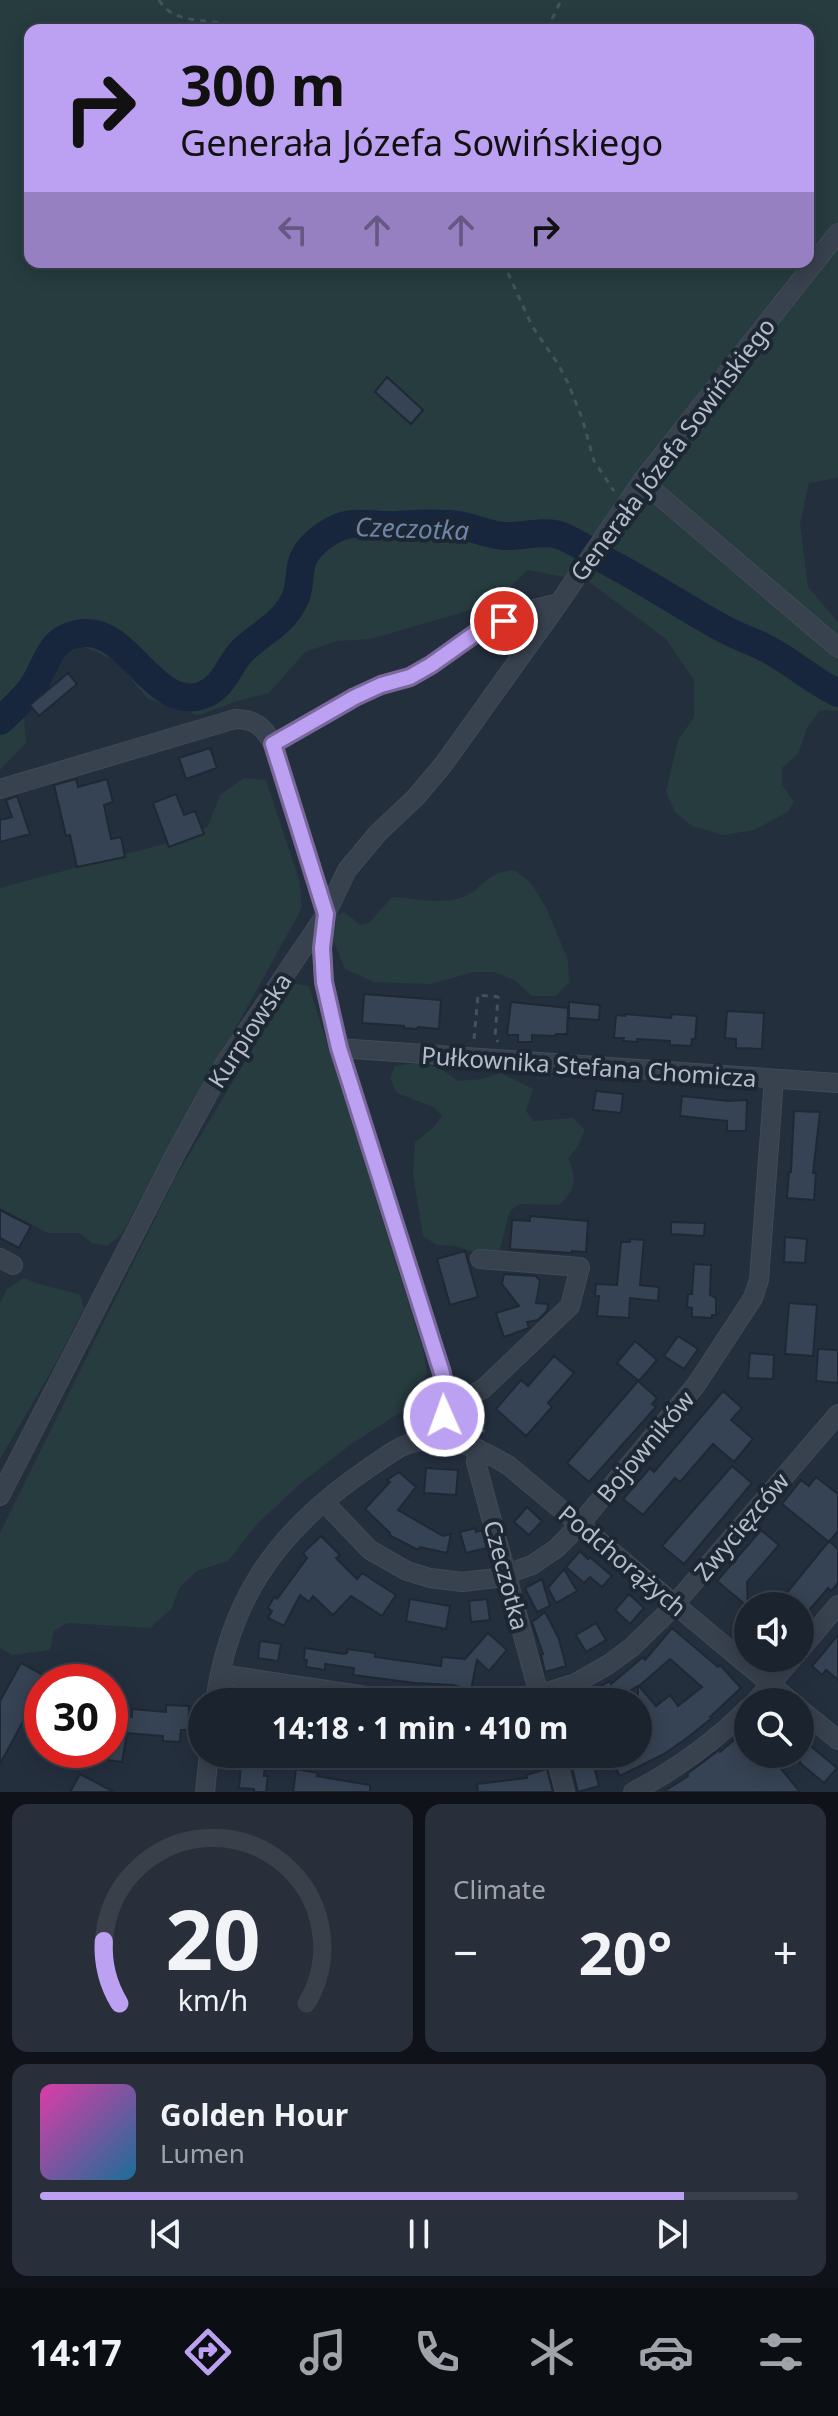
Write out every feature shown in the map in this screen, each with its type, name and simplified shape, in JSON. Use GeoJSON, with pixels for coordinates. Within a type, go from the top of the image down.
{"type":"FeatureCollection","features":[{"type":"Feature","properties":{"kind":"street","name":"Generała Józefa Sowińskiego"},"geometry":{"type":"LineString","coordinates":[[814,263],[838,233]]}},
{"type":"Feature","properties":{"kind":"street","name":"Generała Józefa Sowińskiego"},"geometry":{"type":"LineString","coordinates":[[273,744],[355,697],[420,671],[476,633],[531,610],[559,603],[642,481],[810,268]]}},
{"type":"Feature","properties":{"kind":"street"},"geometry":{"type":"LineString","coordinates":[[642,481],[838,648]]}},
{"type":"Feature","properties":{"kind":"street","name":"Kurpiowska"},"geometry":{"type":"LineString","coordinates":[[0,1496],[224,1065],[326,914],[347,870],[443,765],[559,603]]}},
{"type":"Feature","properties":{"kind":"street"},"geometry":{"type":"LineString","coordinates":[[0,789],[235,719],[246,719],[265,728],[273,744],[326,914],[322,948],[324,982],[339,1048],[442,1373],[446,1400],[441,1440],[417,1442],[399,1448],[324,1502],[294,1529],[258,1576],[232,1629],[218,1688]]}},
{"type":"Feature","properties":{"kind":"street","name":"Pułkownika Stefana Chomicza"},"geometry":{"type":"LineString","coordinates":[[339,1048],[838,1083]]}},
{"type":"Feature","properties":{"kind":"street","name":"Bojowników"},"geometry":{"type":"LineString","coordinates":[[324,1502],[370,1550],[407,1571],[430,1578],[462,1582],[507,1575],[546,1557],[580,1524],[696,1385],[757,1289],[774,1079]]}},
{"type":"Feature","properties":{"kind":"street"},"geometry":{"type":"LineString","coordinates":[[446,1400],[469,1396],[483,1389],[570,1306],[580,1267],[480,1259]]}},
{"type":"Feature","properties":{"kind":"street","name":"Zwycięzców"},"geometry":{"type":"LineString","coordinates":[[565,1688],[609,1664],[651,1630],[838,1414]]}},
{"type":"Feature","properties":{"kind":"street","name":"Podchorążych"},"geometry":{"type":"LineString","coordinates":[[441,1440],[478,1449],[509,1466],[775,1688]]}},
{"type":"Feature","properties":{"kind":"street","name":"Czeczotka"},"geometry":{"type":"LineString","coordinates":[[478,1449],[476,1462],[537,1688]]}},
{"type":"Feature","properties":{"kind":"street"},"geometry":{"type":"LineString","coordinates":[[814,1633],[838,1605]]}},
{"type":"Feature","properties":{"kind":"street"},"geometry":{"type":"LineString","coordinates":[[768,1688],[782,1672]]}},
{"type":"Feature","properties":{"kind":"street"},"geometry":{"type":"LineString","coordinates":[[220,1674],[313,1688]]}},
{"type":"Feature","properties":{"kind":"street"},"geometry":{"type":"LineString","coordinates":[[814,1720],[838,1740]]}},
{"type":"Feature","properties":{"kind":"street"},"geometry":{"type":"LineString","coordinates":[[633,1792],[687,1760],[734,1722]]}},
{"type":"Feature","properties":{"kind":"street"},"geometry":{"type":"LineString","coordinates":[[205,1792],[208,1768]]}},
{"type":"Feature","properties":{"kind":"street"},"geometry":{"type":"LineString","coordinates":[[559,1768],[565,1792]]}},
{"type":"Feature","properties":{"kind":"path"},"geometry":{"type":"LineString","coordinates":[[159,0],[165,10],[179,18],[230,24]]}},
{"type":"Feature","properties":{"kind":"path"},"geometry":{"type":"LineString","coordinates":[[550,24],[561,0]]}},
{"type":"Feature","properties":{"kind":"path"},"geometry":{"type":"LineString","coordinates":[[506,268],[532,326],[568,383],[594,461],[623,508]]}},
{"type":"Feature","properties":{"kind":"path"},"geometry":{"type":"LineString","coordinates":[[466,1045],[475,1038],[478,995],[498,997]]}},
{"type":"Feature","properties":{"kind":"green space"},"geometry":{"type":"Polygon","coordinates":[[[0,0],[838,0],[838,478],[809,483],[800,524],[808,587],[838,622],[838,711],[820,710],[808,726],[798,754],[782,768],[782,785],[794,802],[788,812],[754,830],[723,835],[692,826],[675,812],[666,792],[678,740],[694,717],[694,680],[666,639],[589,582],[528,570],[507,590],[477,608],[371,639],[337,641],[305,652],[269,693],[198,715],[148,699],[116,661],[82,646],[65,656],[42,695],[24,715],[26,743],[0,770],[0,0]]]}},
{"type":"Feature","properties":{"kind":"green space"},"geometry":{"type":"Polygon","coordinates":[[[244,778],[266,780],[299,880],[302,908],[121,1235],[107,1246],[92,1243],[79,1233],[48,1233],[0,1208],[0,888],[193,836],[208,826],[220,795],[244,778]]]}},
{"type":"Feature","properties":{"kind":"green space"},"geometry":{"type":"Polygon","coordinates":[[[514,870],[530,882],[546,907],[568,960],[569,982],[556,996],[532,996],[514,980],[494,972],[474,972],[431,984],[374,982],[345,969],[333,940],[336,916],[344,912],[361,925],[369,923],[392,897],[433,901],[457,899],[495,875],[514,870]]]}},
{"type":"Feature","properties":{"kind":"green space"},"geometry":{"type":"Polygon","coordinates":[[[292,983],[309,986],[423,1349],[427,1374],[404,1410],[353,1443],[301,1483],[257,1524],[228,1561],[197,1571],[180,1587],[171,1609],[150,1628],[67,1623],[54,1631],[50,1650],[12,1655],[0,1648],[0,1533],[175,1178],[292,983]]]}},
{"type":"Feature","properties":{"kind":"green space"},"geometry":{"type":"Polygon","coordinates":[[[417,1063],[440,1068],[458,1081],[482,1079],[501,1073],[533,1089],[526,1111],[533,1121],[573,1118],[585,1130],[568,1159],[574,1178],[569,1194],[559,1205],[520,1204],[510,1211],[499,1252],[487,1257],[456,1246],[437,1245],[423,1236],[413,1174],[415,1142],[442,1116],[433,1107],[397,1093],[390,1078],[395,1066],[417,1063]]]}},
{"type":"Feature","properties":{"kind":"green space"},"geometry":{"type":"Polygon","coordinates":[[[24,1278],[80,1295],[84,1308],[0,1459],[0,1303],[7,1289],[24,1278]]]}},
{"type":"Feature","properties":{"kind":"building"},"geometry":{"type":"Polygon","coordinates":[[[387,377],[423,410],[411,424],[375,392],[387,377]]]}},
{"type":"Feature","properties":{"kind":"building"},"geometry":{"type":"Polygon","coordinates":[[[68,673],[77,684],[39,716],[30,705],[68,673]]]}},
{"type":"Feature","properties":{"kind":"building"},"geometry":{"type":"Polygon","coordinates":[[[210,748],[217,768],[186,779],[179,758],[210,748]]]}},
{"type":"Feature","properties":{"kind":"building"},"geometry":{"type":"Polygon","coordinates":[[[76,779],[78,787],[107,779],[113,802],[104,805],[111,839],[121,837],[125,857],[77,867],[54,785],[76,779]]]}},
{"type":"Feature","properties":{"kind":"building"},"geometry":{"type":"Polygon","coordinates":[[[176,794],[184,815],[195,811],[204,834],[169,847],[153,803],[176,794]]]}},
{"type":"Feature","properties":{"kind":"building"},"geometry":{"type":"Polygon","coordinates":[[[17,796],[30,834],[0,842],[0,820],[12,817],[6,800],[17,796]]]}},
{"type":"Feature","properties":{"kind":"building"},"geometry":{"type":"Polygon","coordinates":[[[364,994],[441,1000],[439,1029],[362,1023],[364,994]]]}},
{"type":"Feature","properties":{"kind":"building"},"geometry":{"type":"Polygon","coordinates":[[[511,1002],[568,1008],[567,1034],[532,1035],[532,1042],[518,1042],[518,1035],[507,1035],[511,1002]]]}},
{"type":"Feature","properties":{"kind":"building"},"geometry":{"type":"Polygon","coordinates":[[[569,1002],[600,1005],[599,1020],[569,1018],[569,1002]]]}},
{"type":"Feature","properties":{"kind":"building"},"geometry":{"type":"Polygon","coordinates":[[[727,1011],[764,1013],[762,1049],[736,1048],[736,1039],[725,1038],[727,1011]]]}},
{"type":"Feature","properties":{"kind":"building"},"geometry":{"type":"Polygon","coordinates":[[[672,1014],[697,1016],[695,1039],[692,1039],[691,1046],[670,1045],[670,1041],[637,1039],[637,1042],[614,1038],[616,1015],[671,1018],[672,1014]]]}},
{"type":"Feature","properties":{"kind":"building"},"geometry":{"type":"Polygon","coordinates":[[[596,1091],[623,1094],[621,1113],[593,1110],[596,1091]]]}},
{"type":"Feature","properties":{"kind":"building"},"geometry":{"type":"Polygon","coordinates":[[[682,1096],[747,1100],[746,1131],[727,1131],[727,1121],[680,1116],[682,1096]]]}},
{"type":"Feature","properties":{"kind":"building"},"geometry":{"type":"Polygon","coordinates":[[[794,1111],[820,1112],[813,1173],[816,1173],[814,1200],[787,1198],[794,1111]]]}},
{"type":"Feature","properties":{"kind":"building"},"geometry":{"type":"Polygon","coordinates":[[[0,1210],[31,1226],[19,1248],[0,1238],[0,1210]]]}},
{"type":"Feature","properties":{"kind":"building"},"geometry":{"type":"Polygon","coordinates":[[[530,1216],[588,1221],[586,1252],[510,1249],[512,1220],[530,1221],[530,1216]]]}},
{"type":"Feature","properties":{"kind":"building"},"geometry":{"type":"Polygon","coordinates":[[[671,1222],[705,1223],[704,1236],[671,1234],[671,1222]]]}},
{"type":"Feature","properties":{"kind":"building"},"geometry":{"type":"Polygon","coordinates":[[[785,1237],[807,1239],[805,1263],[784,1262],[785,1237]]]}},
{"type":"Feature","properties":{"kind":"building"},"geometry":{"type":"Polygon","coordinates":[[[630,1239],[644,1240],[640,1285],[659,1287],[658,1301],[630,1298],[629,1318],[597,1316],[599,1296],[595,1296],[596,1284],[617,1285],[621,1242],[630,1242],[630,1239]]]}},
{"type":"Feature","properties":{"kind":"building"},"geometry":{"type":"Polygon","coordinates":[[[465,1251],[478,1297],[450,1305],[437,1259],[465,1251]]]}},
{"type":"Feature","properties":{"kind":"building"},"geometry":{"type":"Polygon","coordinates":[[[694,1264],[711,1265],[710,1295],[716,1298],[716,1315],[712,1318],[692,1317],[692,1308],[687,1307],[688,1294],[692,1294],[694,1264]]]}},
{"type":"Feature","properties":{"kind":"building"},"geometry":{"type":"Polygon","coordinates":[[[504,1274],[536,1276],[540,1281],[536,1303],[548,1304],[547,1311],[538,1320],[527,1322],[529,1328],[504,1337],[496,1313],[519,1306],[502,1284],[504,1274]]]}},
{"type":"Feature","properties":{"kind":"building"},"geometry":{"type":"Polygon","coordinates":[[[789,1303],[817,1305],[813,1356],[785,1354],[789,1303]]]}},
{"type":"Feature","properties":{"kind":"building"},"geometry":{"type":"Polygon","coordinates":[[[678,1336],[698,1349],[684,1369],[664,1356],[678,1336]]]}},
{"type":"Feature","properties":{"kind":"building"},"geometry":{"type":"Polygon","coordinates":[[[635,1341],[657,1360],[639,1381],[617,1363],[635,1341]]]}},
{"type":"Feature","properties":{"kind":"building"},"geometry":{"type":"Polygon","coordinates":[[[818,1349],[838,1350],[838,1383],[816,1381],[818,1349]]]}},
{"type":"Feature","properties":{"kind":"building"},"geometry":{"type":"Polygon","coordinates":[[[750,1353],[774,1355],[773,1379],[748,1378],[750,1353]]]}},
{"type":"Feature","properties":{"kind":"building"},"geometry":{"type":"Polygon","coordinates":[[[554,1356],[574,1373],[548,1403],[552,1407],[526,1436],[496,1409],[521,1380],[528,1386],[554,1356]]]}},
{"type":"Feature","properties":{"kind":"building"},"geometry":{"type":"Polygon","coordinates":[[[638,1381],[657,1398],[652,1404],[656,1407],[589,1482],[567,1463],[638,1381]]]}},
{"type":"Feature","properties":{"kind":"building"},"geometry":{"type":"Polygon","coordinates":[[[723,1391],[742,1408],[731,1420],[753,1439],[734,1462],[713,1444],[680,1482],[675,1478],[643,1515],[623,1499],[650,1468],[654,1472],[723,1391]]]}},
{"type":"Feature","properties":{"kind":"building"},"geometry":{"type":"Polygon","coordinates":[[[732,1466],[752,1483],[684,1564],[662,1546],[732,1466]]]}},
{"type":"Feature","properties":{"kind":"building"},"geometry":{"type":"Polygon","coordinates":[[[426,1468],[458,1470],[456,1495],[424,1493],[426,1468]]]}},
{"type":"Feature","properties":{"kind":"building"},"geometry":{"type":"Polygon","coordinates":[[[399,1472],[416,1487],[398,1510],[443,1536],[451,1534],[447,1553],[420,1547],[418,1550],[389,1535],[365,1509],[390,1482],[387,1480],[399,1472]]]}},
{"type":"Feature","properties":{"kind":"building"},"geometry":{"type":"Polygon","coordinates":[[[816,1477],[838,1494],[838,1531],[829,1542],[782,1504],[801,1480],[809,1486],[816,1477]]]}},
{"type":"Feature","properties":{"kind":"building"},"geometry":{"type":"Polygon","coordinates":[[[527,1507],[542,1521],[529,1535],[514,1522],[527,1507]]]}},
{"type":"Feature","properties":{"kind":"building"},"geometry":{"type":"Polygon","coordinates":[[[475,1528],[476,1532],[482,1530],[487,1548],[466,1553],[460,1532],[475,1528]]]}},
{"type":"Feature","properties":{"kind":"building"},"geometry":{"type":"Polygon","coordinates":[[[761,1530],[779,1545],[747,1582],[747,1592],[734,1592],[734,1595],[717,1581],[761,1530]]]}},
{"type":"Feature","properties":{"kind":"building"},"geometry":{"type":"Polygon","coordinates":[[[321,1536],[340,1555],[336,1558],[357,1579],[362,1573],[396,1595],[382,1616],[351,1596],[333,1615],[313,1596],[309,1602],[300,1595],[284,1626],[268,1618],[272,1611],[268,1608],[274,1597],[277,1599],[307,1558],[303,1553],[321,1536]]]}},
{"type":"Feature","properties":{"kind":"building"},"geometry":{"type":"Polygon","coordinates":[[[829,1541],[838,1549],[838,1583],[831,1591],[828,1588],[814,1605],[814,1592],[787,1592],[829,1541]]]}},
{"type":"Feature","properties":{"kind":"building"},"geometry":{"type":"Polygon","coordinates":[[[580,1551],[612,1576],[602,1587],[590,1577],[584,1583],[566,1567],[580,1551]]]}},
{"type":"Feature","properties":{"kind":"building"},"geometry":{"type":"Polygon","coordinates":[[[564,1569],[577,1591],[556,1603],[548,1588],[564,1569]]]}},
{"type":"Feature","properties":{"kind":"building"},"geometry":{"type":"Polygon","coordinates":[[[542,1579],[550,1606],[537,1612],[525,1588],[542,1579]]]}},
{"type":"Feature","properties":{"kind":"building"},"geometry":{"type":"Polygon","coordinates":[[[629,1594],[644,1608],[630,1624],[615,1610],[629,1594]]]}},
{"type":"Feature","properties":{"kind":"building"},"geometry":{"type":"Polygon","coordinates":[[[410,1599],[450,1606],[446,1629],[406,1621],[410,1599]]]}},
{"type":"Feature","properties":{"kind":"building"},"geometry":{"type":"Polygon","coordinates":[[[487,1599],[490,1620],[471,1622],[469,1601],[487,1599]]]}},
{"type":"Feature","properties":{"kind":"building"},"geometry":{"type":"Polygon","coordinates":[[[545,1612],[559,1639],[566,1666],[545,1672],[543,1654],[532,1622],[545,1612]]]}},
{"type":"Feature","properties":{"kind":"building"},"geometry":{"type":"Polygon","coordinates":[[[596,1623],[606,1640],[586,1652],[576,1635],[596,1623]]]}},
{"type":"Feature","properties":{"kind":"building"},"geometry":{"type":"Polygon","coordinates":[[[672,1628],[718,1667],[720,1665],[741,1688],[734,1688],[734,1695],[712,1718],[652,1760],[652,1701],[656,1706],[670,1695],[678,1706],[702,1687],[670,1659],[639,1686],[641,1688],[598,1688],[610,1681],[611,1684],[643,1657],[645,1660],[672,1628]]]}},
{"type":"Feature","properties":{"kind":"building"},"geometry":{"type":"Polygon","coordinates":[[[488,1633],[507,1650],[489,1671],[477,1660],[471,1688],[353,1675],[354,1668],[325,1664],[325,1670],[306,1667],[307,1660],[304,1660],[305,1648],[344,1654],[348,1649],[375,1653],[375,1657],[441,1666],[442,1657],[465,1659],[488,1633]]]}},
{"type":"Feature","properties":{"kind":"building"},"geometry":{"type":"Polygon","coordinates":[[[838,1635],[838,1680],[826,1670],[822,1675],[814,1668],[814,1664],[838,1635]]]}},
{"type":"Feature","properties":{"kind":"building"},"geometry":{"type":"Polygon","coordinates":[[[260,1641],[281,1644],[278,1661],[258,1658],[260,1641]]]}},
{"type":"Feature","properties":{"kind":"building"},"geometry":{"type":"Polygon","coordinates":[[[21,1663],[24,1665],[24,1719],[0,1764],[0,1701],[21,1663]]]}},
{"type":"Feature","properties":{"kind":"building"},"geometry":{"type":"Polygon","coordinates":[[[166,1705],[188,1706],[188,1730],[181,1730],[180,1742],[163,1741],[163,1736],[128,1733],[128,1717],[132,1717],[132,1709],[166,1712],[166,1705]]]}},
{"type":"Feature","properties":{"kind":"building"},"geometry":{"type":"Polygon","coordinates":[[[734,1740],[734,1768],[780,1768],[800,1792],[663,1792],[734,1740]]]}},
{"type":"Feature","properties":{"kind":"building"},"geometry":{"type":"Polygon","coordinates":[[[814,1749],[837,1768],[824,1783],[806,1768],[814,1768],[814,1749]]]}},
{"type":"Feature","properties":{"kind":"building"},"geometry":{"type":"Polygon","coordinates":[[[241,1768],[265,1768],[264,1776],[268,1776],[266,1792],[239,1788],[241,1768]]]}},
{"type":"Feature","properties":{"kind":"building"},"geometry":{"type":"Polygon","coordinates":[[[572,1768],[594,1768],[599,1786],[578,1792],[572,1768]]]}},
{"type":"Feature","properties":{"kind":"building"},"geometry":{"type":"Polygon","coordinates":[[[616,1768],[636,1768],[620,1776],[616,1768]]]}},
{"type":"Feature","properties":{"kind":"building"},"geometry":{"type":"Polygon","coordinates":[[[296,1769],[318,1773],[317,1776],[370,1785],[370,1792],[293,1792],[296,1769]]]}},
{"type":"Feature","properties":{"kind":"building"},"geometry":{"type":"Polygon","coordinates":[[[547,1769],[553,1792],[478,1792],[477,1784],[527,1778],[526,1775],[547,1769]]]}},
{"type":"Feature","properties":{"kind":"building"},"geometry":{"type":"Polygon","coordinates":[[[80,1774],[114,1792],[70,1792],[80,1774]]]}},
{"type":"Feature","properties":{"kind":"waterway","name":"Czeczotka"},"geometry":{"type":"LineString","coordinates":[[0,721],[29,691],[57,645],[73,635],[85,633],[101,636],[115,644],[171,692],[186,697],[203,695],[221,682],[242,651],[286,613],[296,596],[305,555],[312,546],[332,530],[350,524],[442,524],[504,536],[559,535],[722,628],[771,651],[838,693]]}},
{"type":"Feature","properties":{"kind":"route"},"geometry":{"type":"LineString","coordinates":[[444,1416],[446,1400],[442,1373],[339,1048],[324,982],[322,948],[326,914],[273,744],[355,697],[410,677],[476,633],[504,621]]}}]}
